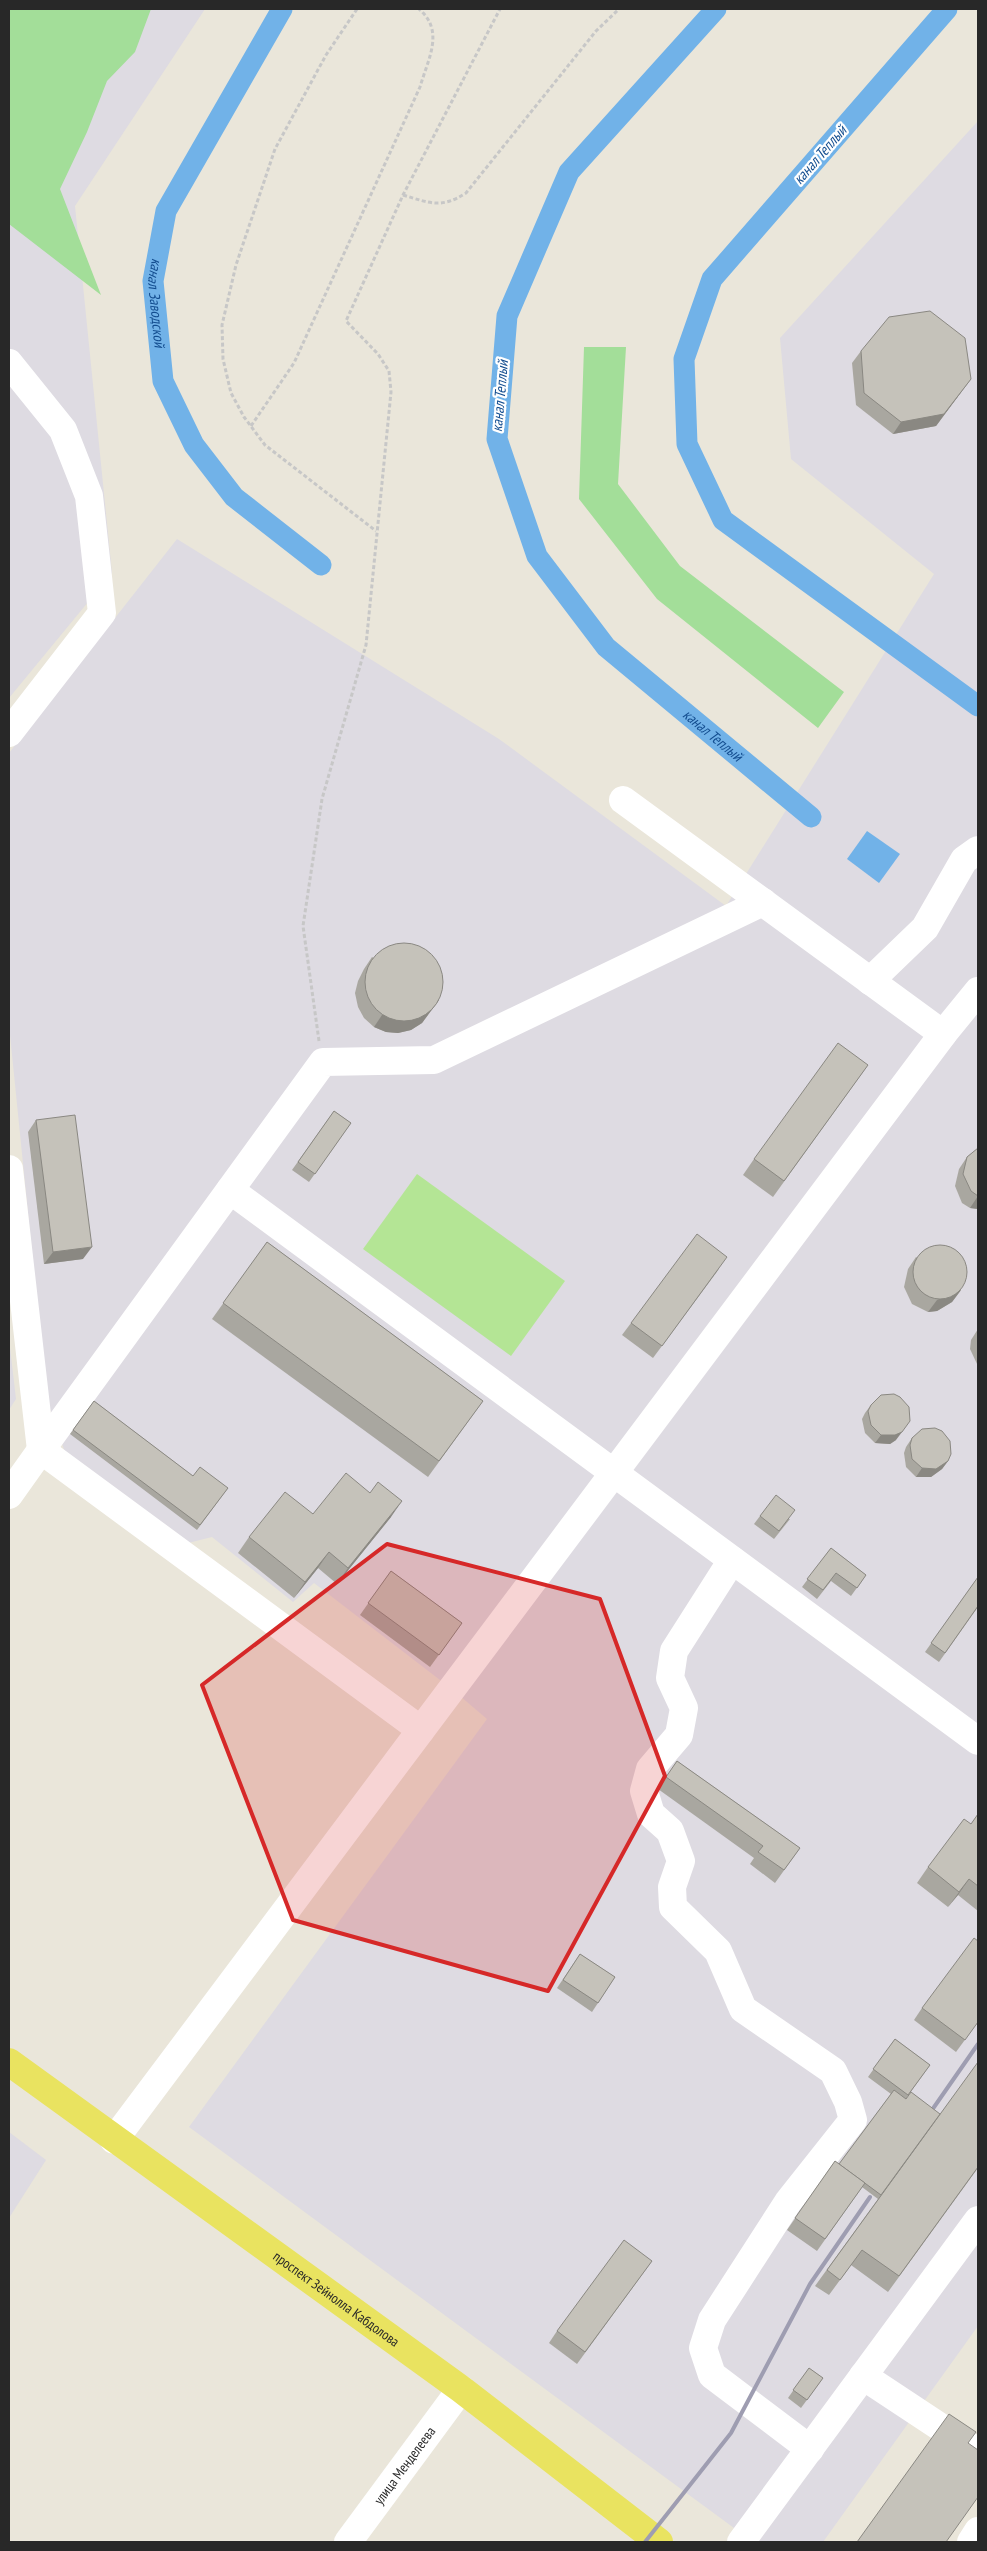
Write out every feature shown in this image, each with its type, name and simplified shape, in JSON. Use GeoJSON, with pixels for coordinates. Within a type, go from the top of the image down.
{"type":"FeatureCollection","features":[{"type":"Feature","properties":{"kind":"main road","name":"проспект Зейнолла Кабдолова"},"geometry":{"type":"LineString","coordinates":[[9,2062],[114,2140],[461,2389],[659,2542]]}},
{"type":"Feature","properties":{"kind":"street"},"geometry":{"type":"LineString","coordinates":[[9,363],[63,430],[89,496],[102,613],[9,734]]}},
{"type":"Feature","properties":{"kind":"street"},"geometry":{"type":"LineString","coordinates":[[623,800],[943,1034]]}},
{"type":"Feature","properties":{"kind":"street"},"geometry":{"type":"LineString","coordinates":[[870,981],[925,928],[964,860],[978,850]]}},
{"type":"Feature","properties":{"kind":"street"},"geometry":{"type":"LineString","coordinates":[[9,1495],[323,1062],[434,1060],[763,902]]}},
{"type":"Feature","properties":{"kind":"street"},"geometry":{"type":"LineString","coordinates":[[114,2140],[943,1034],[978,991]]}},
{"type":"Feature","properties":{"kind":"street"},"geometry":{"type":"LineString","coordinates":[[9,1169],[41,1450],[421,1730]]}},
{"type":"Feature","properties":{"kind":"street"},"geometry":{"type":"LineString","coordinates":[[230,1190],[978,1741]]}},
{"type":"Feature","properties":{"kind":"street"},"geometry":{"type":"LineString","coordinates":[[732,1560],[674,1650],[670,1678],[684,1708],[679,1735],[650,1769],[644,1791],[651,1814],[670,1831],[681,1861],[672,1887],[673,1906],[718,1951],[743,2009],[833,2071],[848,2102],[853,2120],[788,2202],[712,2320],[703,2348],[712,2375],[810,2448]]}},
{"type":"Feature","properties":{"kind":"street"},"geometry":{"type":"LineString","coordinates":[[741,2542],[863,2376],[974,2230]]}},
{"type":"Feature","properties":{"kind":"street"},"geometry":{"type":"LineString","coordinates":[[863,2376],[978,2452]]}},
{"type":"Feature","properties":{"kind":"street","name":"улица Менделеева"},"geometry":{"type":"LineString","coordinates":[[348,2542],[461,2389]]}},
{"type":"Feature","properties":{"kind":"street"},"geometry":{"type":"LineString","coordinates":[[971,2542],[978,2531]]}},
{"type":"Feature","properties":{"kind":"path"},"geometry":{"type":"LineString","coordinates":[[357,9],[326,55],[275,148],[236,265],[222,325],[223,359],[231,393],[265,445],[377,532]]}},
{"type":"Feature","properties":{"kind":"path"},"geometry":{"type":"LineString","coordinates":[[251,426],[294,363],[420,87],[433,46],[433,28],[419,9]]}},
{"type":"Feature","properties":{"kind":"path"},"geometry":{"type":"LineString","coordinates":[[323,1062],[314,1017],[303,926],[322,800],[366,645],[391,392],[389,371],[378,354],[346,321],[403,195],[500,9]]}},
{"type":"Feature","properties":{"kind":"path"},"geometry":{"type":"LineString","coordinates":[[403,195],[433,204],[451,203],[466,193],[596,31],[619,9]]}},
{"type":"Feature","properties":{"kind":"highlighted area"},"geometry":{"type":"Polygon","coordinates":[[[387,1544],[600,1599],[665,1776],[548,1991],[293,1920],[202,1685],[387,1544]]]}},
{"type":"Feature","properties":{"kind":"shaded area"},"geometry":{"type":"Polygon","coordinates":[[[9,9],[205,9],[75,206],[112,573],[9,698],[9,9]]]}},
{"type":"Feature","properties":{"kind":"shaded area"},"geometry":{"type":"Polygon","coordinates":[[[978,121],[978,2326],[823,2542],[753,2542],[189,2127],[487,1719],[453,1690],[314,1583],[293,1602],[212,1537],[188,1543],[67,1458],[47,1401],[9,1025],[9,753],[177,539],[499,739],[726,906],[934,574],[791,459],[780,338],[978,121]]]}},
{"type":"Feature","properties":{"kind":"shaded area"},"geometry":{"type":"Polygon","coordinates":[[[9,1339],[16,1399],[9,1410],[9,1339]]]}},
{"type":"Feature","properties":{"kind":"shaded area"},"geometry":{"type":"Polygon","coordinates":[[[9,2132],[46,2160],[9,2218],[9,2132]]]}},
{"type":"Feature","properties":{"kind":"green space"},"geometry":{"type":"Polygon","coordinates":[[[9,9],[151,9],[135,52],[107,81],[87,132],[60,189],[101,295],[9,224],[9,9]]]}},
{"type":"Feature","properties":{"kind":"green space"},"geometry":{"type":"Polygon","coordinates":[[[584,347],[626,347],[618,484],[680,566],[844,692],[818,728],[657,599],[579,499],[584,347]]]}},
{"type":"Feature","properties":{"kind":"green space"},"geometry":{"type":"Polygon","coordinates":[[[417,1174],[565,1281],[511,1356],[363,1249],[417,1174]]]}},
{"type":"Feature","properties":{"kind":"water"},"geometry":{"type":"Polygon","coordinates":[[[867,831],[900,854],[879,883],[847,859],[867,831]]]}},
{"type":"Feature","properties":{"kind":"building"},"geometry":{"type":"Polygon","coordinates":[[[930,311],[965,338],[971,379],[944,414],[901,422],[864,393],[861,351],[889,317],[930,311]]]}},
{"type":"Feature","properties":{"kind":"building"},"geometry":{"type":"Polygon","coordinates":[[[396,943],[412,943],[426,949],[437,960],[443,974],[443,990],[437,1004],[426,1015],[412,1021],[396,1021],[382,1015],[371,1004],[365,990],[365,974],[371,960],[382,949],[396,943]]]}},
{"type":"Feature","properties":{"kind":"building"},"geometry":{"type":"Polygon","coordinates":[[[838,1043],[868,1065],[784,1181],[754,1159],[838,1043]]]}},
{"type":"Feature","properties":{"kind":"building"},"geometry":{"type":"Polygon","coordinates":[[[334,1111],[351,1123],[315,1174],[298,1162],[334,1111]]]}},
{"type":"Feature","properties":{"kind":"building"},"geometry":{"type":"Polygon","coordinates":[[[75,1115],[92,1247],[53,1252],[36,1120],[75,1115]]]}},
{"type":"Feature","properties":{"kind":"building"},"geometry":{"type":"Polygon","coordinates":[[[978,1148],[978,1196],[971,1191],[963,1174],[967,1157],[978,1148]]]}},
{"type":"Feature","properties":{"kind":"building"},"geometry":{"type":"Polygon","coordinates":[[[697,1234],[727,1257],[662,1346],[631,1323],[697,1234]]]}},
{"type":"Feature","properties":{"kind":"building"},"geometry":{"type":"Polygon","coordinates":[[[267,1242],[483,1401],[439,1461],[223,1303],[267,1242]]]}},
{"type":"Feature","properties":{"kind":"building"},"geometry":{"type":"Polygon","coordinates":[[[940,1245],[950,1247],[959,1253],[965,1262],[967,1272],[965,1282],[959,1291],[950,1297],[940,1299],[930,1297],[921,1291],[915,1282],[913,1272],[915,1262],[921,1253],[930,1247],[940,1245]]]}},
{"type":"Feature","properties":{"kind":"building"},"geometry":{"type":"Polygon","coordinates":[[[894,1394],[900,1397],[909,1407],[910,1421],[902,1432],[895,1435],[881,1435],[871,1425],[868,1411],[881,1395],[894,1394]]]}},
{"type":"Feature","properties":{"kind":"building"},"geometry":{"type":"Polygon","coordinates":[[[94,1401],[193,1476],[200,1467],[228,1488],[200,1525],[73,1430],[94,1401]]]}},
{"type":"Feature","properties":{"kind":"building"},"geometry":{"type":"Polygon","coordinates":[[[935,1428],[942,1431],[950,1441],[951,1454],[948,1461],[936,1469],[922,1468],[912,1459],[910,1445],[912,1438],[922,1429],[935,1428]]]}},
{"type":"Feature","properties":{"kind":"building"},"geometry":{"type":"Polygon","coordinates":[[[346,1473],[370,1493],[378,1482],[402,1501],[348,1568],[329,1552],[305,1582],[249,1537],[285,1492],[313,1514],[346,1473]]]}},
{"type":"Feature","properties":{"kind":"building"},"geometry":{"type":"Polygon","coordinates":[[[776,1495],[795,1510],[779,1531],[760,1516],[776,1495]]]}},
{"type":"Feature","properties":{"kind":"building"},"geometry":{"type":"Polygon","coordinates":[[[831,1548],[866,1575],[857,1588],[836,1573],[823,1590],[807,1579],[831,1548]]]}},
{"type":"Feature","properties":{"kind":"building"},"geometry":{"type":"Polygon","coordinates":[[[391,1571],[462,1623],[439,1655],[368,1603],[391,1571]]]}},
{"type":"Feature","properties":{"kind":"building"},"geometry":{"type":"Polygon","coordinates":[[[978,1577],[978,1606],[945,1653],[931,1643],[978,1577]]]}},
{"type":"Feature","properties":{"kind":"building"},"geometry":{"type":"Polygon","coordinates":[[[677,1761],[800,1848],[784,1870],[758,1852],[763,1846],[666,1777],[677,1761]]]}},
{"type":"Feature","properties":{"kind":"building"},"geometry":{"type":"Polygon","coordinates":[[[978,1814],[978,1886],[969,1879],[959,1892],[928,1867],[964,1819],[971,1824],[978,1814]]]}},
{"type":"Feature","properties":{"kind":"building"},"geometry":{"type":"Polygon","coordinates":[[[974,1938],[978,1941],[978,2022],[965,2040],[922,2008],[974,1938]]]}},
{"type":"Feature","properties":{"kind":"building"},"geometry":{"type":"Polygon","coordinates":[[[580,1954],[615,1977],[598,2003],[563,1980],[580,1954]]]}},
{"type":"Feature","properties":{"kind":"building"},"geometry":{"type":"Polygon","coordinates":[[[895,2039],[930,2065],[908,2095],[873,2069],[895,2039]]]}},
{"type":"Feature","properties":{"kind":"building"},"geometry":{"type":"Polygon","coordinates":[[[978,2062],[978,2167],[899,2276],[862,2250],[840,2280],[827,2270],[978,2062]]]}},
{"type":"Feature","properties":{"kind":"building"},"geometry":{"type":"Polygon","coordinates":[[[894,2090],[906,2099],[911,2092],[940,2114],[881,2195],[839,2164],[894,2090]]]}},
{"type":"Feature","properties":{"kind":"building"},"geometry":{"type":"Polygon","coordinates":[[[835,2161],[865,2183],[825,2239],[795,2218],[835,2161]]]}},
{"type":"Feature","properties":{"kind":"building"},"geometry":{"type":"Polygon","coordinates":[[[624,2240],[652,2261],[585,2352],[557,2331],[624,2240]]]}},
{"type":"Feature","properties":{"kind":"building"},"geometry":{"type":"Polygon","coordinates":[[[809,2368],[823,2378],[807,2400],[793,2390],[809,2368]]]}},
{"type":"Feature","properties":{"kind":"building"},"geometry":{"type":"Polygon","coordinates":[[[949,2414],[976,2432],[968,2443],[978,2450],[978,2497],[946,2542],[857,2542],[949,2414]]]}},
{"type":"Feature","properties":{"kind":"waterway","name":"канал Заводской"},"geometry":{"type":"LineString","coordinates":[[282,9],[166,211],[153,281],[163,381],[194,445],[234,497],[321,565]]}},
{"type":"Feature","properties":{"kind":"waterway","name":"канал Теплый"},"geometry":{"type":"LineString","coordinates":[[716,9],[569,172],[507,316],[497,439],[537,556],[606,647],[811,817]]}},
{"type":"Feature","properties":{"kind":"waterway","name":"канал Теплый"},"geometry":{"type":"LineString","coordinates":[[947,9],[712,279],[684,359],[687,444],[723,520],[978,706]]}},
{"type":"Feature","properties":{"kind":"railway"},"geometry":{"type":"LineString","coordinates":[[932,2110],[978,2044]]}},
{"type":"Feature","properties":{"kind":"railway"},"geometry":{"type":"LineString","coordinates":[[645,2542],[731,2433],[810,2284],[870,2197]]}}]}
